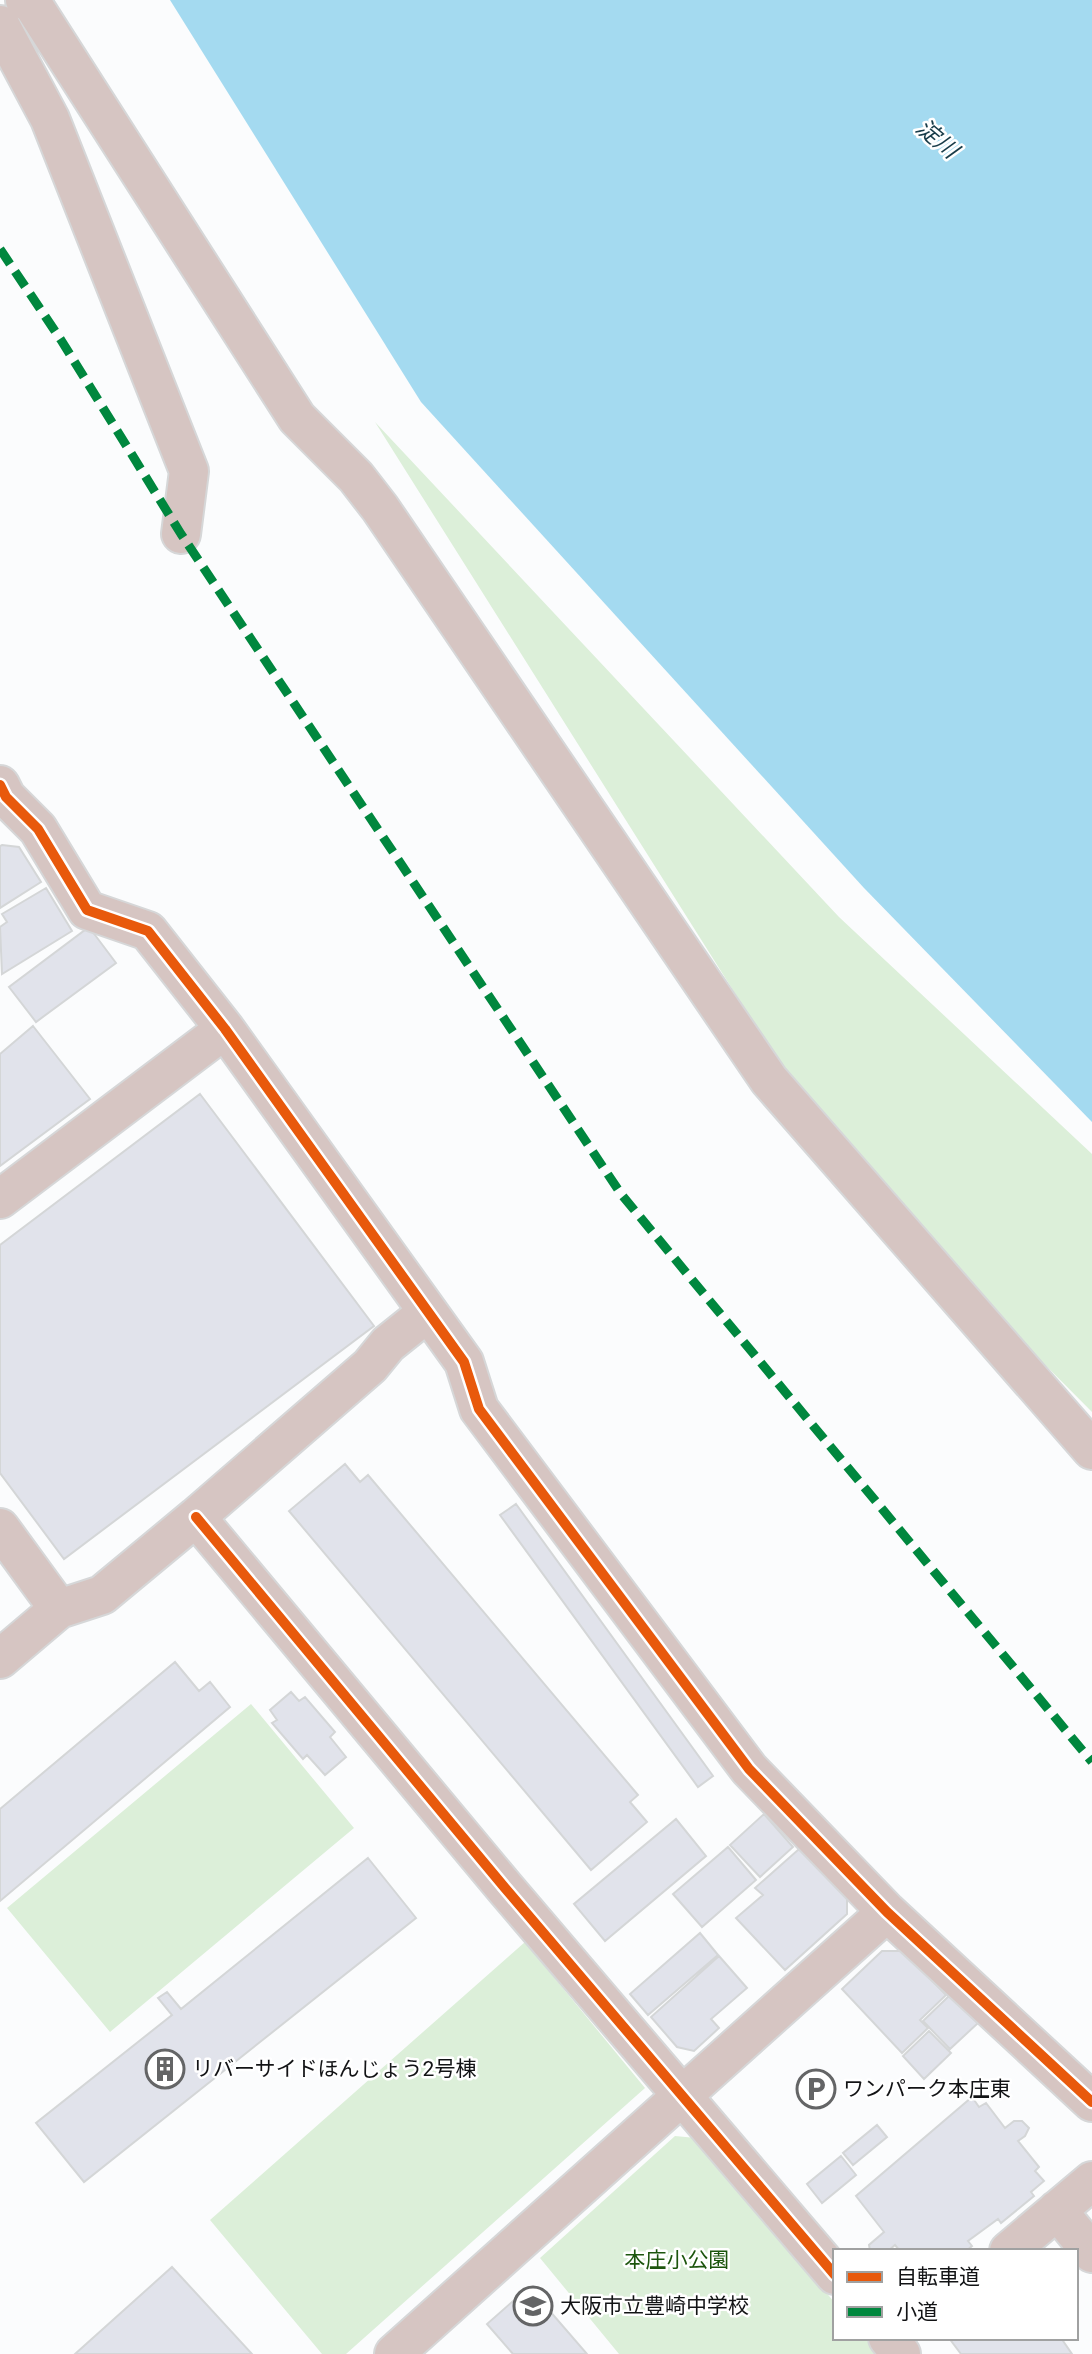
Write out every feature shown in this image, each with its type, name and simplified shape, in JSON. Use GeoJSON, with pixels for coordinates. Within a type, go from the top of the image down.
{"type":"FeatureCollection","features":[{"type":"Feature","properties":{"kind":"street"},"geometry":{"type":"LineString","coordinates":[[25,0],[33,5],[297,418],[356,477],[380,508],[769,1080],[1092,1450]]}},
{"type":"Feature","properties":{"kind":"street"},"geometry":{"type":"LineString","coordinates":[[0,24],[50,119],[189,471],[181,534]]}},
{"type":"Feature","properties":{"kind":"street"},"geometry":{"type":"LineString","coordinates":[[2,794],[38,829],[87,910],[148,931],[225,1029],[464,1362],[479,1409],[749,1769],[887,1912],[1092,2102]]}},
{"type":"Feature","properties":{"kind":"street"},"geometry":{"type":"LineString","coordinates":[[0,1199],[225,1029]]}},
{"type":"Feature","properties":{"kind":"street"},"geometry":{"type":"LineString","coordinates":[[0,1659],[59,1609],[102,1595],[370,1366],[388,1344],[428,1312]]}},
{"type":"Feature","properties":{"kind":"street"},"geometry":{"type":"LineString","coordinates":[[196,1517],[505,1888],[833,2273]]}},
{"type":"Feature","properties":{"kind":"street"},"geometry":{"type":"LineString","coordinates":[[0,1528],[59,1609]]}},
{"type":"Feature","properties":{"kind":"street"},"geometry":{"type":"LineString","coordinates":[[394,2354],[887,1912]]}},
{"type":"Feature","properties":{"kind":"street"},"geometry":{"type":"LineString","coordinates":[[1011,2249],[1092,2181]]}},
{"type":"Feature","properties":{"kind":"street"},"geometry":{"type":"LineString","coordinates":[[1057,2210],[1092,2253]]}},
{"type":"Feature","properties":{"kind":"green space"},"geometry":{"type":"Polygon","coordinates":[[[375,422],[839,917],[1092,1154],[1092,1412],[951,1270],[782,1068],[375,422]]]}},
{"type":"Feature","properties":{"kind":"green space"},"geometry":{"type":"Polygon","coordinates":[[[251,1704],[354,1828],[110,2032],[7,1908],[251,1704]]]}},
{"type":"Feature","properties":{"kind":"green space"},"geometry":{"type":"Polygon","coordinates":[[[525,1942],[645,2088],[346,2354],[322,2354],[210,2220],[525,1942]]]}},
{"type":"Feature","properties":{"kind":"green space","name":"本庄小公園"},"geometry":{"type":"Polygon","coordinates":[[[675,2136],[696,2138],[833,2301],[833,2340],[867,2340],[878,2354],[619,2354],[540,2258],[675,2136]]]}},
{"type":"Feature","properties":{"kind":"water","name":"淀川"},"geometry":{"type":"Polygon","coordinates":[[[170,0],[1092,0],[1092,1122],[864,888],[421,402],[170,0]]]}},
{"type":"Feature","properties":{"kind":"building"},"geometry":{"type":"Polygon","coordinates":[[[0,846],[19,847],[41,882],[0,908],[0,846]]]}},
{"type":"Feature","properties":{"kind":"building"},"geometry":{"type":"Polygon","coordinates":[[[46,888],[72,931],[2,974],[0,927],[7,922],[2,914],[46,888]]]}},
{"type":"Feature","properties":{"kind":"building"},"geometry":{"type":"Polygon","coordinates":[[[89,927],[116,963],[36,1022],[9,987],[89,927]]]}},
{"type":"Feature","properties":{"kind":"building"},"geometry":{"type":"Polygon","coordinates":[[[33,1026],[90,1099],[0,1166],[0,1054],[33,1026]]]}},
{"type":"Feature","properties":{"kind":"building"},"geometry":{"type":"Polygon","coordinates":[[[200,1094],[374,1326],[64,1559],[0,1473],[0,1245],[200,1094]]]}},
{"type":"Feature","properties":{"kind":"building"},"geometry":{"type":"Polygon","coordinates":[[[345,1464],[360,1482],[368,1475],[638,1795],[630,1802],[647,1822],[591,1870],[289,1511],[345,1464]]]}},
{"type":"Feature","properties":{"kind":"building"},"geometry":{"type":"Polygon","coordinates":[[[516,1504],[713,1776],[698,1787],[500,1515],[516,1504]]]}},
{"type":"Feature","properties":{"kind":"building"},"geometry":{"type":"Polygon","coordinates":[[[175,1662],[199,1691],[210,1682],[230,1707],[0,1901],[0,1809],[175,1662]]]}},
{"type":"Feature","properties":{"kind":"building"},"geometry":{"type":"Polygon","coordinates":[[[291,1692],[299,1701],[305,1697],[335,1732],[330,1737],[346,1757],[325,1775],[307,1755],[303,1759],[272,1723],[277,1720],[270,1710],[291,1692]]]}},
{"type":"Feature","properties":{"kind":"building"},"geometry":{"type":"Polygon","coordinates":[[[764,1814],[793,1847],[760,1877],[730,1845],[764,1814]]]}},
{"type":"Feature","properties":{"kind":"building"},"geometry":{"type":"Polygon","coordinates":[[[676,1819],[706,1856],[605,1941],[574,1904],[676,1819]]]}},
{"type":"Feature","properties":{"kind":"building"},"geometry":{"type":"Polygon","coordinates":[[[728,1847],[756,1880],[702,1927],[673,1894],[728,1847]]]}},
{"type":"Feature","properties":{"kind":"building"},"geometry":{"type":"Polygon","coordinates":[[[799,1849],[847,1895],[847,1914],[785,1970],[736,1918],[763,1895],[755,1888],[799,1849]]]}},
{"type":"Feature","properties":{"kind":"building","name":"リバーサイドほんじょう2号棟"},"geometry":{"type":"Polygon","coordinates":[[[368,1858],[416,1918],[84,2182],[36,2123],[172,2015],[158,1998],[167,1992],[181,2009],[368,1858]]]}},
{"type":"Feature","properties":{"kind":"building"},"geometry":{"type":"Polygon","coordinates":[[[700,1933],[718,1955],[648,2015],[630,1994],[700,1933]]]}},
{"type":"Feature","properties":{"kind":"building"},"geometry":{"type":"Polygon","coordinates":[[[882,1951],[904,1951],[946,1995],[920,2020],[928,2028],[902,2053],[842,1989],[882,1951]]]}},
{"type":"Feature","properties":{"kind":"building"},"geometry":{"type":"Polygon","coordinates":[[[719,1956],[747,1988],[711,2019],[719,2028],[694,2051],[677,2047],[651,2017],[719,1956]]]}},
{"type":"Feature","properties":{"kind":"building"},"geometry":{"type":"Polygon","coordinates":[[[950,1995],[978,2023],[950,2049],[923,2021],[950,1995]]]}},
{"type":"Feature","properties":{"kind":"building"},"geometry":{"type":"Polygon","coordinates":[[[929,2031],[951,2053],[924,2079],[903,2056],[929,2031]]]}},
{"type":"Feature","properties":{"kind":"building"},"geometry":{"type":"Polygon","coordinates":[[[972,2097],[979,2107],[986,2103],[1005,2128],[1014,2121],[1022,2121],[1029,2128],[1025,2136],[1018,2141],[1039,2167],[1035,2171],[1044,2181],[1031,2192],[1034,2196],[1001,2223],[998,2219],[968,2241],[972,2246],[968,2249],[898,2249],[895,2245],[890,2249],[870,2249],[869,2245],[884,2232],[856,2196],[972,2097]]]}},
{"type":"Feature","properties":{"kind":"building"},"geometry":{"type":"Polygon","coordinates":[[[877,2125],[887,2137],[853,2165],[843,2153],[877,2125]]]}},
{"type":"Feature","properties":{"kind":"building"},"geometry":{"type":"Polygon","coordinates":[[[841,2156],[856,2175],[822,2203],[807,2184],[841,2156]]]}},
{"type":"Feature","properties":{"kind":"building"},"geometry":{"type":"Polygon","coordinates":[[[172,2267],[252,2354],[75,2354],[172,2267]]]}},
{"type":"Feature","properties":{"kind":"building"},"geometry":{"type":"Polygon","coordinates":[[[529,2287],[587,2354],[513,2354],[487,2324],[529,2287]]]}},
{"type":"Feature","properties":{"kind":"building"},"geometry":{"type":"Polygon","coordinates":[[[950,2340],[1062,2340],[1072,2354],[961,2354],[950,2340]]]}},
{"type":"Feature","properties":{"kind":"marked path"},"geometry":{"type":"LineString","coordinates":[[0,249],[61,340],[181,534],[621,1194],[1092,1762]]}},
{"type":"Feature","properties":{"kind":"cycle path"},"geometry":{"type":"LineString","coordinates":[[0,785],[6,797],[38,829],[87,910],[148,931],[225,1029],[464,1362],[479,1409],[749,1769],[887,1912],[1092,2102]]}},
{"type":"Feature","properties":{"kind":"cycle path"},"geometry":{"type":"LineString","coordinates":[[196,1517],[505,1888],[833,2273]]}},
{"type":"Feature","properties":{"kind":"place","name":"リバーサイドほんじょう2号棟"},"geometry":{"type":"Point","coordinates":[165,2069]}},
{"type":"Feature","properties":{"kind":"place","name":"ワンパーク本庄東"},"geometry":{"type":"Point","coordinates":[816,2089]}},
{"type":"Feature","properties":{"kind":"place","name":"大阪市立豊崎中学校"},"geometry":{"type":"Point","coordinates":[533,2306]}}]}
